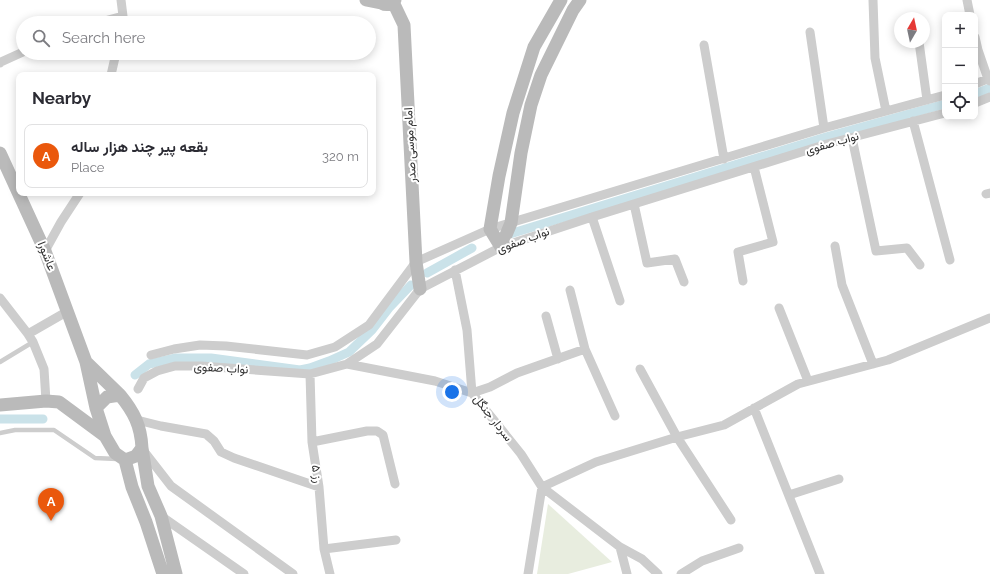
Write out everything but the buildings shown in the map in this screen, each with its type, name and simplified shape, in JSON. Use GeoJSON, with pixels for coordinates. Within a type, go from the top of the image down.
{"type":"FeatureCollection","features":[{"type":"Feature","properties":{"kind":"street"},"geometry":{"type":"LineString","coordinates":[[121,0],[123,16]]}},
{"type":"Feature","properties":{"kind":"street"},"geometry":{"type":"LineString","coordinates":[[366,0],[387,1]]}},
{"type":"Feature","properties":{"kind":"street"},"geometry":{"type":"LineString","coordinates":[[501,247],[490,229],[512,113],[534,47],[561,0]]}},
{"type":"Feature","properties":{"kind":"street"},"geometry":{"type":"LineString","coordinates":[[501,247],[511,224],[521,153],[532,105],[541,75],[573,10],[580,0]]}},
{"type":"Feature","properties":{"kind":"street"},"geometry":{"type":"LineString","coordinates":[[873,0],[875,58],[886,111]]}},
{"type":"Feature","properties":{"kind":"street"},"geometry":{"type":"LineString","coordinates":[[967,0],[969,12]]}},
{"type":"Feature","properties":{"kind":"street","name":"امام موسی صدر"},"geometry":{"type":"LineString","coordinates":[[387,1],[404,25],[416,262],[420,289]]}},
{"type":"Feature","properties":{"kind":"street"},"geometry":{"type":"LineString","coordinates":[[810,32],[824,128]]}},
{"type":"Feature","properties":{"kind":"street"},"geometry":{"type":"LineString","coordinates":[[704,45],[724,159]]}},
{"type":"Feature","properties":{"kind":"street"},"geometry":{"type":"LineString","coordinates":[[920,48],[927,100]]}},
{"type":"Feature","properties":{"kind":"street"},"geometry":{"type":"LineString","coordinates":[[978,48],[989,79],[978,83]]}},
{"type":"Feature","properties":{"kind":"street"},"geometry":{"type":"LineString","coordinates":[[0,63],[16,55]]}},
{"type":"Feature","properties":{"kind":"street"},"geometry":{"type":"LineString","coordinates":[[112,72],[114,60]]}},
{"type":"Feature","properties":{"kind":"street","name":"نواب صفوی"},"geometry":{"type":"LineString","coordinates":[[151,356],[174,349],[200,345],[307,355],[335,347],[369,325],[416,262],[490,229],[511,224],[824,128],[942,96]]}},
{"type":"Feature","properties":{"kind":"street"},"geometry":{"type":"LineString","coordinates":[[978,102],[990,97]]}},
{"type":"Feature","properties":{"kind":"street","name":"نواب صفوی"},"geometry":{"type":"LineString","coordinates":[[138,389],[144,378],[157,371],[176,366],[201,366],[310,374],[347,364],[377,344],[420,289],[501,247],[827,144],[942,114]]}},
{"type":"Feature","properties":{"kind":"street"},"geometry":{"type":"LineString","coordinates":[[912,122],[950,260]]}},
{"type":"Feature","properties":{"kind":"street"},"geometry":{"type":"LineString","coordinates":[[852,138],[876,251],[907,248],[920,265]]}},
{"type":"Feature","properties":{"kind":"street","name":"عاشورا"},"geometry":{"type":"LineString","coordinates":[[0,153],[16,188]]}},
{"type":"Feature","properties":{"kind":"street"},"geometry":{"type":"LineString","coordinates":[[743,280],[738,252],[773,242],[754,167]]}},
{"type":"Feature","properties":{"kind":"street","name":"عاشورا"},"geometry":{"type":"LineString","coordinates":[[20,196],[45,251],[68,311],[86,362],[96,408],[105,436]]}},
{"type":"Feature","properties":{"kind":"street"},"geometry":{"type":"LineString","coordinates":[[45,251],[61,222],[78,196]]}},
{"type":"Feature","properties":{"kind":"street"},"geometry":{"type":"LineString","coordinates":[[634,204],[647,263],[675,259],[684,282]]}},
{"type":"Feature","properties":{"kind":"street"},"geometry":{"type":"LineString","coordinates":[[592,217],[620,301]]}},
{"type":"Feature","properties":{"kind":"street"},"geometry":{"type":"LineString","coordinates":[[835,246],[842,285],[873,364]]}},
{"type":"Feature","properties":{"kind":"street","name":"سردار جنگل"},"geometry":{"type":"LineString","coordinates":[[455,270],[467,330],[472,393],[521,454],[542,486],[620,547],[642,559],[658,574]]}},
{"type":"Feature","properties":{"kind":"street"},"geometry":{"type":"LineString","coordinates":[[570,290],[585,349],[615,416]]}},
{"type":"Feature","properties":{"kind":"street"},"geometry":{"type":"LineString","coordinates":[[0,298],[30,338],[44,369],[46,401]]}},
{"type":"Feature","properties":{"kind":"street"},"geometry":{"type":"LineString","coordinates":[[779,308],[808,381]]}},
{"type":"Feature","properties":{"kind":"street"},"geometry":{"type":"LineString","coordinates":[[30,338],[68,311]]}},
{"type":"Feature","properties":{"kind":"street"},"geometry":{"type":"LineString","coordinates":[[546,316],[558,359]]}},
{"type":"Feature","properties":{"kind":"street"},"geometry":{"type":"LineString","coordinates":[[528,574],[542,486],[596,462],[677,437],[724,425],[798,384],[888,360],[990,318]]}},
{"type":"Feature","properties":{"kind":"street"},"geometry":{"type":"LineString","coordinates":[[347,364],[435,381],[472,393],[490,387],[517,373],[585,349]]}},
{"type":"Feature","properties":{"kind":"street"},"geometry":{"type":"LineString","coordinates":[[86,362],[120,395],[137,420],[142,436],[142,448],[148,486],[161,516],[176,574]]}},
{"type":"Feature","properties":{"kind":"street"},"geometry":{"type":"LineString","coordinates":[[640,369],[677,437],[731,520]]}},
{"type":"Feature","properties":{"kind":"street","name":"رز ۵"},"geometry":{"type":"LineString","coordinates":[[310,374],[312,442],[319,487],[324,549],[330,574]]}},
{"type":"Feature","properties":{"kind":"street"},"geometry":{"type":"LineString","coordinates":[[96,408],[107,397],[120,395]]}},
{"type":"Feature","properties":{"kind":"street"},"geometry":{"type":"LineString","coordinates":[[0,405],[46,401],[59,402],[105,436],[115,452],[124,460],[163,574]]}},
{"type":"Feature","properties":{"kind":"street"},"geometry":{"type":"LineString","coordinates":[[754,408],[820,574]]}},
{"type":"Feature","properties":{"kind":"street"},"geometry":{"type":"LineString","coordinates":[[137,420],[206,434],[214,441],[222,452],[234,458],[319,487]]}},
{"type":"Feature","properties":{"kind":"street"},"geometry":{"type":"LineString","coordinates":[[312,442],[367,431],[377,431],[383,435],[395,484]]}},
{"type":"Feature","properties":{"kind":"street"},"geometry":{"type":"LineString","coordinates":[[124,460],[136,456],[142,448]]}},
{"type":"Feature","properties":{"kind":"street"},"geometry":{"type":"LineString","coordinates":[[142,448],[171,486],[293,574]]}},
{"type":"Feature","properties":{"kind":"street"},"geometry":{"type":"LineString","coordinates":[[789,495],[839,479]]}},
{"type":"Feature","properties":{"kind":"street"},"geometry":{"type":"LineString","coordinates":[[146,522],[161,516]]}},
{"type":"Feature","properties":{"kind":"street"},"geometry":{"type":"LineString","coordinates":[[161,516],[244,574]]}},
{"type":"Feature","properties":{"kind":"street"},"geometry":{"type":"LineString","coordinates":[[324,549],[396,540]]}},
{"type":"Feature","properties":{"kind":"street"},"geometry":{"type":"LineString","coordinates":[[620,547],[627,574]]}},
{"type":"Feature","properties":{"kind":"street"},"geometry":{"type":"LineString","coordinates":[[681,574],[702,561],[740,548]]}},
{"type":"Feature","properties":{"kind":"lane"},"geometry":{"type":"LineString","coordinates":[[0,362],[30,338]]}},
{"type":"Feature","properties":{"kind":"lane"},"geometry":{"type":"LineString","coordinates":[[0,433],[15,430],[54,430],[96,458],[124,460]]}},
{"type":"Feature","properties":{"kind":"shaded area"},"geometry":{"type":"Polygon","coordinates":[[[548,504],[612,562],[568,574],[537,574],[548,504]]]}},
{"type":"Feature","properties":{"kind":"waterway"},"geometry":{"type":"LineString","coordinates":[[978,93],[990,88]]}},
{"type":"Feature","properties":{"kind":"waterway"},"geometry":{"type":"LineString","coordinates":[[503,236],[826,137],[942,105]]}},
{"type":"Feature","properties":{"kind":"waterway"},"geometry":{"type":"LineString","coordinates":[[427,273],[472,248]]}},
{"type":"Feature","properties":{"kind":"waterway"},"geometry":{"type":"LineString","coordinates":[[135,375],[149,364],[176,358],[211,358],[300,370],[310,368],[349,352],[372,330],[389,308],[411,285]]}},
{"type":"Feature","properties":{"kind":"waterway"},"geometry":{"type":"LineString","coordinates":[[0,419],[43,419]]}},
{"type":"Feature","properties":{"kind":"place","name":"بقعه پیر چند هزار ساله"},"geometry":{"type":"Point","coordinates":[51,521]}}]}
